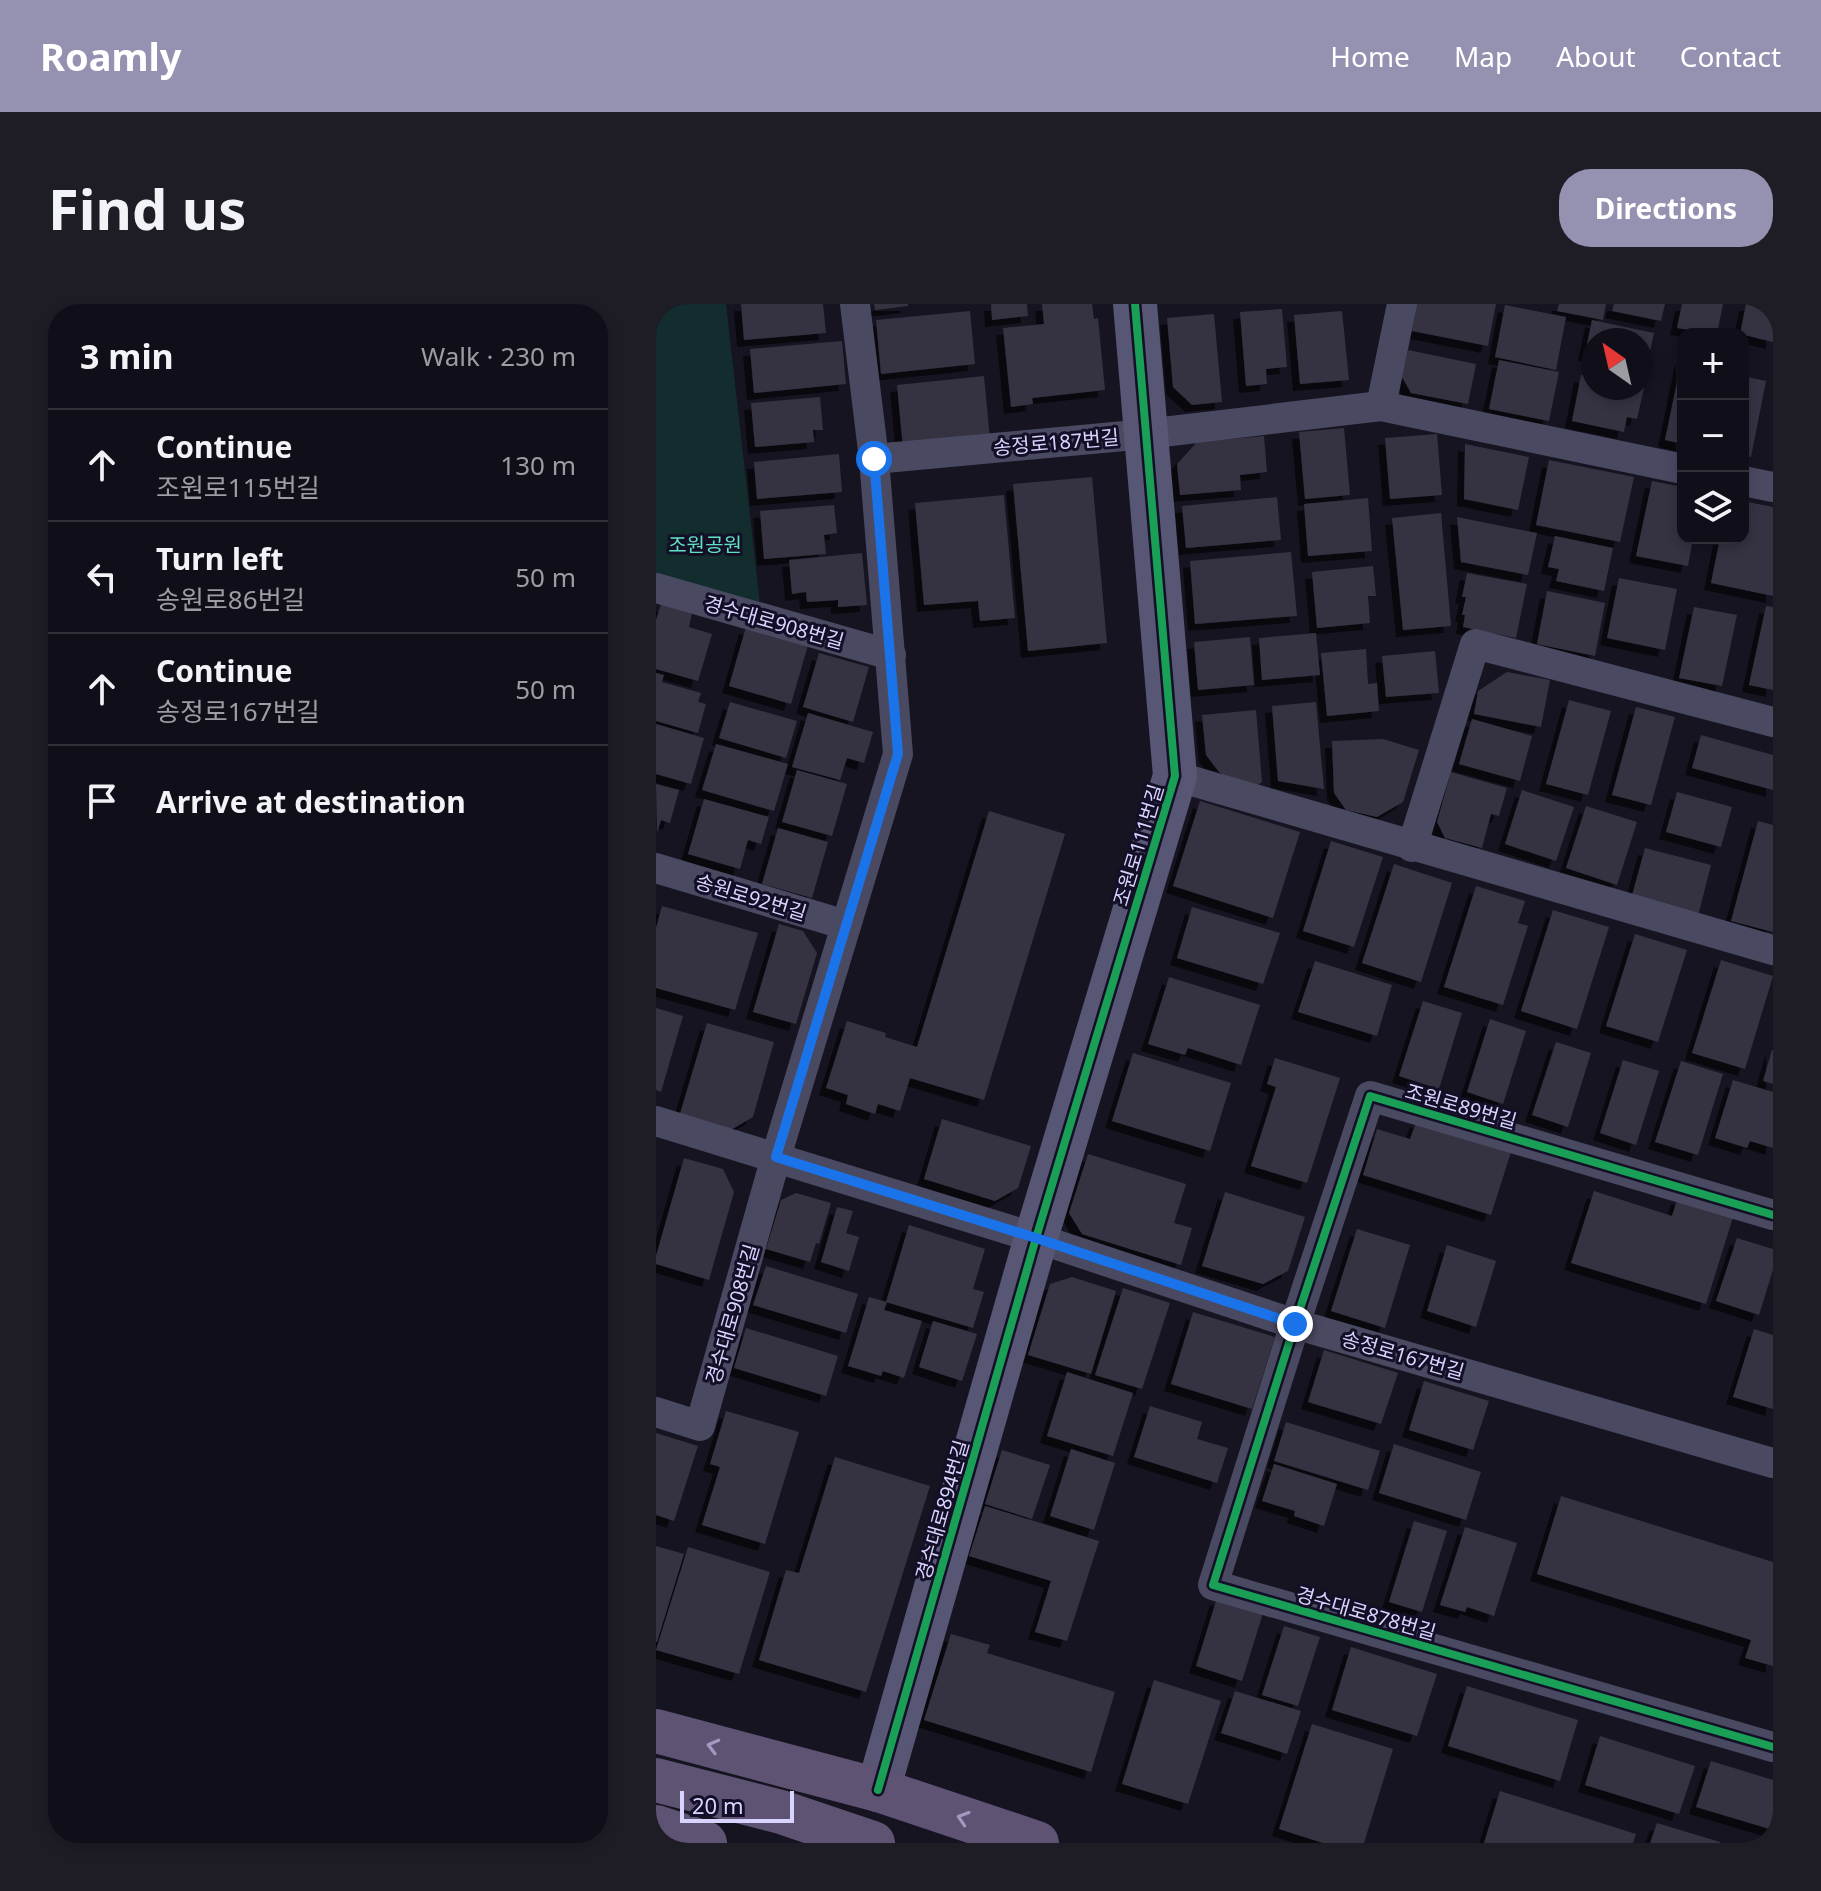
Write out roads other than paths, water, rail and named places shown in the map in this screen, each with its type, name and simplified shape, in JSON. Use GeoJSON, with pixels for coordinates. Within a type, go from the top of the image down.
{"type":"FeatureCollection","features":[{"type":"Feature","properties":{"kind":"main road"},"geometry":{"type":"LineString","coordinates":[[656,1731],[878,1790],[1037,1843]]}},
{"type":"Feature","properties":{"kind":"main road"},"geometry":{"type":"LineString","coordinates":[[656,1780],[781,1812],[873,1843]]}},
{"type":"Feature","properties":{"kind":"main road"},"geometry":{"type":"LineString","coordinates":[[656,1827],[705,1843]]}},
{"type":"Feature","properties":{"kind":"street"},"geometry":{"type":"LineString","coordinates":[[776,1157],[898,754],[874,459],[855,304]]}},
{"type":"Feature","properties":{"kind":"street","name":"조원로111번길"},"geometry":{"type":"LineString","coordinates":[[1036,1238],[1175,776],[1135,304]]}},
{"type":"Feature","properties":{"kind":"street"},"geometry":{"type":"LineString","coordinates":[[1381,406],[1402,304]]}},
{"type":"Feature","properties":{"kind":"street","name":"송정로187번길"},"geometry":{"type":"LineString","coordinates":[[874,459],[1146,434],[1381,406],[1677,468]]}},
{"type":"Feature","properties":{"kind":"street"},"geometry":{"type":"LineString","coordinates":[[1749,482],[1773,487]]}},
{"type":"Feature","properties":{"kind":"street","name":"경수대로908번길"},"geometry":{"type":"LineString","coordinates":[[656,588],[891,655]]}},
{"type":"Feature","properties":{"kind":"street"},"geometry":{"type":"LineString","coordinates":[[1412,847],[1475,644],[1773,722]]}},
{"type":"Feature","properties":{"kind":"street","name":"조원로111번길"},"geometry":{"type":"LineString","coordinates":[[1175,776],[1773,950]]}},
{"type":"Feature","properties":{"kind":"street","name":"송원로92번길"},"geometry":{"type":"LineString","coordinates":[[656,868],[846,925]]}},
{"type":"Feature","properties":{"kind":"street","name":"조원로89번길"},"geometry":{"type":"LineString","coordinates":[[1295,1324],[1370,1096],[1773,1215]]}},
{"type":"Feature","properties":{"kind":"street","name":"송정로167번길"},"geometry":{"type":"LineString","coordinates":[[656,1121],[1036,1238],[1295,1324],[1773,1463]]}},
{"type":"Feature","properties":{"kind":"street","name":"경수대로908번길"},"geometry":{"type":"LineString","coordinates":[[656,1412],[700,1426],[776,1157]]}},
{"type":"Feature","properties":{"kind":"street","name":"경수대로894번길"},"geometry":{"type":"LineString","coordinates":[[878,1790],[1036,1238]]}},
{"type":"Feature","properties":{"kind":"street","name":"경수대로878번길"},"geometry":{"type":"LineString","coordinates":[[1295,1324],[1213,1585],[1773,1747]]}},
{"type":"Feature","properties":{"kind":"park label","name":"조원공원"},"geometry":{"type":"Point","coordinates":[705,544]}}]}
